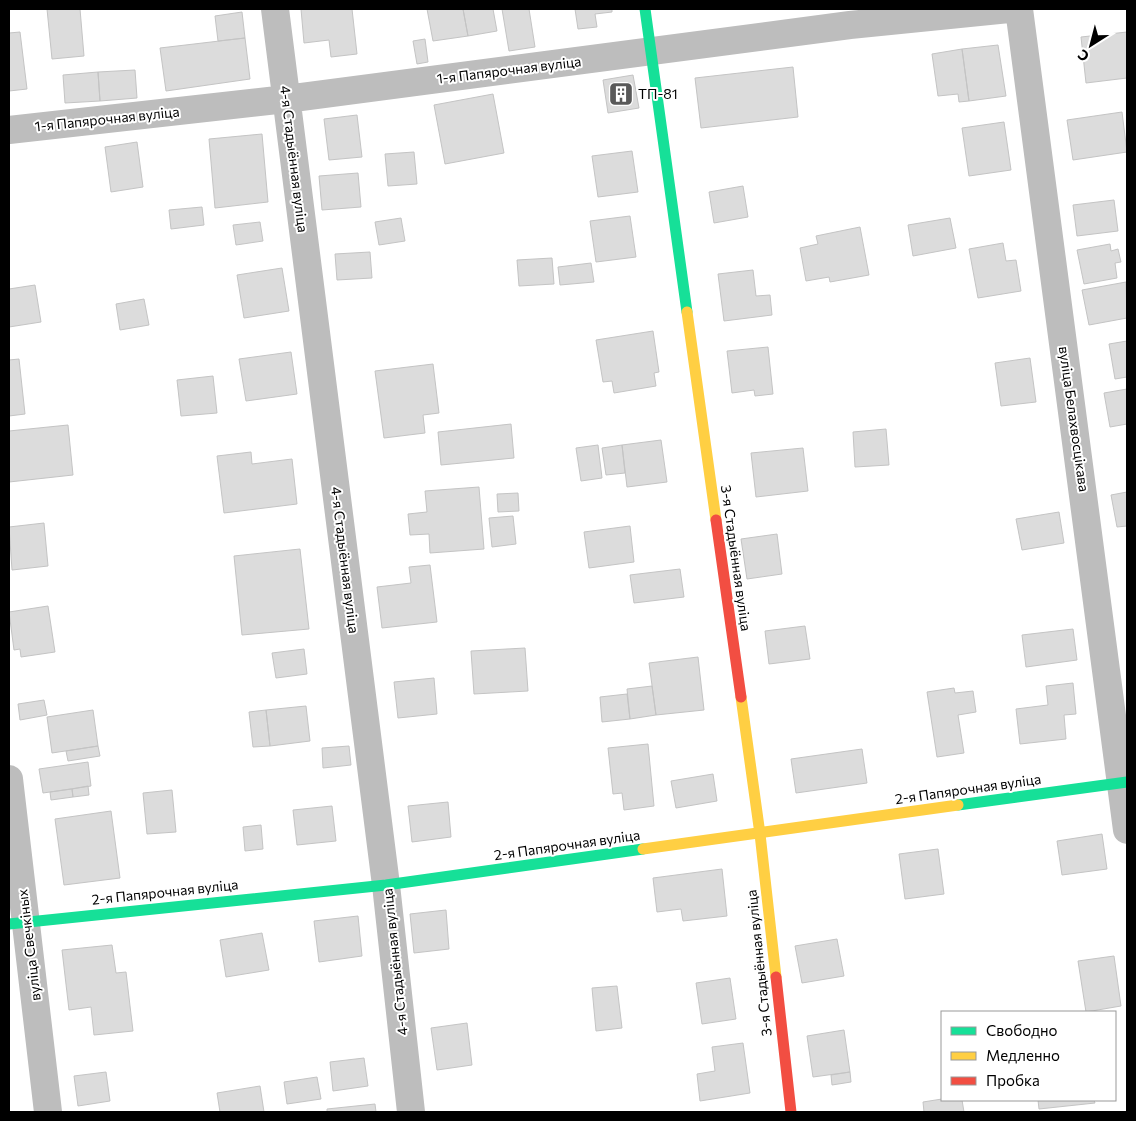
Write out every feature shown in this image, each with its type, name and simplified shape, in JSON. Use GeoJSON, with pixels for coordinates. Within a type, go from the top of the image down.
{"type":"FeatureCollection","features":[{"type":"Feature","properties":{"kind":"street","name":"4-я Стадыённая вуліца"},"geometry":{"type":"LineString","coordinates":[[275,9],[386,885],[412,1112]]}},
{"type":"Feature","properties":{"kind":"street","name":"3-я Стадыённая вуліца"},"geometry":{"type":"LineString","coordinates":[[645,9],[760,834],[791,1112]]}},
{"type":"Feature","properties":{"kind":"street","name":"1-я Папярочная вуліца"},"geometry":{"type":"LineString","coordinates":[[9,130],[286,99],[850,25],[1009,9]]}},
{"type":"Feature","properties":{"kind":"street","name":"вуліца Белахвосцікава"},"geometry":{"type":"LineString","coordinates":[[1019,9],[1125,782],[1127,830]]}},
{"type":"Feature","properties":{"kind":"street","name":"вуліца Свечкіных"},"geometry":{"type":"LineString","coordinates":[[9,778],[17,923],[48,1112]]}},
{"type":"Feature","properties":{"kind":"street","name":"2-я Папярочная вуліца"},"geometry":{"type":"LineString","coordinates":[[17,923],[386,885],[1125,782]]}},
{"type":"Feature","properties":{"kind":"building"},"geometry":{"type":"Polygon","coordinates":[[[47,9],[80,9],[84,56],[52,59],[47,9]]]}},
{"type":"Feature","properties":{"kind":"building"},"geometry":{"type":"Polygon","coordinates":[[[301,9],[352,9],[357,54],[331,57],[329,40],[304,43],[301,9]]]}},
{"type":"Feature","properties":{"kind":"building"},"geometry":{"type":"Polygon","coordinates":[[[427,9],[463,9],[468,36],[433,41],[427,9]]]}},
{"type":"Feature","properties":{"kind":"building"},"geometry":{"type":"Polygon","coordinates":[[[463,9],[493,9],[497,31],[468,36],[463,9]]]}},
{"type":"Feature","properties":{"kind":"building"},"geometry":{"type":"Polygon","coordinates":[[[502,9],[529,9],[535,47],[509,51],[502,9]]]}},
{"type":"Feature","properties":{"kind":"building"},"geometry":{"type":"Polygon","coordinates":[[[575,9],[612,9],[612,12],[595,14],[597,27],[578,29],[575,9]]]}},
{"type":"Feature","properties":{"kind":"building"},"geometry":{"type":"Polygon","coordinates":[[[242,12],[245,38],[218,41],[215,16],[242,12]]]}},
{"type":"Feature","properties":{"kind":"building"},"geometry":{"type":"Polygon","coordinates":[[[20,32],[27,89],[9,91],[9,33],[20,32]]]}},
{"type":"Feature","properties":{"kind":"building"},"geometry":{"type":"Polygon","coordinates":[[[1127,32],[1127,78],[1086,83],[1081,37],[1127,32]]]}},
{"type":"Feature","properties":{"kind":"building"},"geometry":{"type":"Polygon","coordinates":[[[245,38],[250,79],[166,91],[160,48],[245,38]]]}},
{"type":"Feature","properties":{"kind":"building"},"geometry":{"type":"Polygon","coordinates":[[[425,39],[428,62],[417,64],[413,41],[425,39]]]}},
{"type":"Feature","properties":{"kind":"building"},"geometry":{"type":"Polygon","coordinates":[[[998,45],[1006,96],[969,101],[962,49],[998,45]]]}},
{"type":"Feature","properties":{"kind":"building"},"geometry":{"type":"Polygon","coordinates":[[[962,49],[969,101],[959,102],[958,94],[938,96],[932,54],[962,49]]]}},
{"type":"Feature","properties":{"kind":"building"},"geometry":{"type":"Polygon","coordinates":[[[793,67],[798,117],[701,128],[695,78],[793,67]]]}},
{"type":"Feature","properties":{"kind":"building"},"geometry":{"type":"Polygon","coordinates":[[[135,70],[137,98],[100,101],[98,72],[135,70]]]}},
{"type":"Feature","properties":{"kind":"building"},"geometry":{"type":"Polygon","coordinates":[[[98,72],[100,101],[65,103],[63,75],[98,72]]]}},
{"type":"Feature","properties":{"kind":"building","name":"ТП-81"},"geometry":{"type":"Polygon","coordinates":[[[633,75],[639,108],[608,113],[603,80],[633,75]]]}},
{"type":"Feature","properties":{"kind":"building"},"geometry":{"type":"Polygon","coordinates":[[[493,94],[504,153],[445,164],[434,105],[493,94]]]}},
{"type":"Feature","properties":{"kind":"building"},"geometry":{"type":"Polygon","coordinates":[[[1122,112],[1127,152],[1073,160],[1067,120],[1122,112]]]}},
{"type":"Feature","properties":{"kind":"building"},"geometry":{"type":"Polygon","coordinates":[[[357,115],[362,157],[329,160],[324,119],[357,115]]]}},
{"type":"Feature","properties":{"kind":"building"},"geometry":{"type":"Polygon","coordinates":[[[1004,122],[1011,170],[969,176],[962,128],[1004,122]]]}},
{"type":"Feature","properties":{"kind":"building"},"geometry":{"type":"Polygon","coordinates":[[[262,134],[268,202],[215,208],[209,139],[262,134]]]}},
{"type":"Feature","properties":{"kind":"building"},"geometry":{"type":"Polygon","coordinates":[[[137,142],[143,187],[111,192],[105,147],[137,142]]]}},
{"type":"Feature","properties":{"kind":"building"},"geometry":{"type":"Polygon","coordinates":[[[632,151],[638,192],[598,197],[592,156],[632,151]]]}},
{"type":"Feature","properties":{"kind":"building"},"geometry":{"type":"Polygon","coordinates":[[[414,152],[417,184],[388,186],[385,154],[414,152]]]}},
{"type":"Feature","properties":{"kind":"building"},"geometry":{"type":"Polygon","coordinates":[[[358,173],[361,207],[322,210],[319,176],[358,173]]]}},
{"type":"Feature","properties":{"kind":"building"},"geometry":{"type":"Polygon","coordinates":[[[743,186],[748,217],[714,223],[709,192],[743,186]]]}},
{"type":"Feature","properties":{"kind":"building"},"geometry":{"type":"Polygon","coordinates":[[[1114,200],[1118,231],[1077,236],[1073,205],[1114,200]]]}},
{"type":"Feature","properties":{"kind":"building"},"geometry":{"type":"Polygon","coordinates":[[[202,207],[204,225],[171,229],[169,210],[202,207]]]}},
{"type":"Feature","properties":{"kind":"building"},"geometry":{"type":"Polygon","coordinates":[[[630,216],[636,257],[596,262],[590,221],[630,216]]]}},
{"type":"Feature","properties":{"kind":"building"},"geometry":{"type":"Polygon","coordinates":[[[401,218],[405,241],[379,245],[375,222],[401,218]]]}},
{"type":"Feature","properties":{"kind":"building"},"geometry":{"type":"Polygon","coordinates":[[[950,218],[956,248],[913,256],[908,225],[950,218]]]}},
{"type":"Feature","properties":{"kind":"building"},"geometry":{"type":"Polygon","coordinates":[[[260,222],[263,241],[236,245],[233,225],[260,222]]]}},
{"type":"Feature","properties":{"kind":"building"},"geometry":{"type":"Polygon","coordinates":[[[860,227],[869,275],[830,282],[829,277],[806,281],[800,248],[818,244],[816,236],[860,227]]]}},
{"type":"Feature","properties":{"kind":"building"},"geometry":{"type":"Polygon","coordinates":[[[1003,243],[1006,261],[1016,260],[1021,291],[978,298],[969,249],[1003,243]]]}},
{"type":"Feature","properties":{"kind":"building"},"geometry":{"type":"Polygon","coordinates":[[[1110,244],[1111,251],[1118,249],[1121,262],[1115,263],[1117,278],[1084,284],[1077,250],[1110,244]]]}},
{"type":"Feature","properties":{"kind":"building"},"geometry":{"type":"Polygon","coordinates":[[[370,252],[372,278],[337,280],[335,254],[370,252]]]}},
{"type":"Feature","properties":{"kind":"building"},"geometry":{"type":"Polygon","coordinates":[[[552,258],[554,284],[519,286],[517,260],[552,258]]]}},
{"type":"Feature","properties":{"kind":"building"},"geometry":{"type":"Polygon","coordinates":[[[591,263],[594,282],[560,285],[558,267],[591,263]]]}},
{"type":"Feature","properties":{"kind":"building"},"geometry":{"type":"Polygon","coordinates":[[[282,268],[289,311],[244,318],[237,275],[282,268]]]}},
{"type":"Feature","properties":{"kind":"building"},"geometry":{"type":"Polygon","coordinates":[[[753,270],[756,296],[770,295],[772,315],[724,321],[718,274],[753,270]]]}},
{"type":"Feature","properties":{"kind":"building"},"geometry":{"type":"Polygon","coordinates":[[[1126,282],[1127,318],[1089,325],[1082,290],[1126,282]]]}},
{"type":"Feature","properties":{"kind":"building"},"geometry":{"type":"Polygon","coordinates":[[[35,285],[41,322],[9,327],[9,289],[35,285]]]}},
{"type":"Feature","properties":{"kind":"building"},"geometry":{"type":"Polygon","coordinates":[[[144,299],[149,325],[120,330],[116,304],[144,299]]]}},
{"type":"Feature","properties":{"kind":"building"},"geometry":{"type":"Polygon","coordinates":[[[653,331],[659,372],[654,373],[656,386],[614,393],[612,381],[603,382],[596,340],[653,331]]]}},
{"type":"Feature","properties":{"kind":"building"},"geometry":{"type":"Polygon","coordinates":[[[1127,341],[1127,377],[1115,379],[1109,344],[1127,341]]]}},
{"type":"Feature","properties":{"kind":"building"},"geometry":{"type":"Polygon","coordinates":[[[768,347],[773,394],[755,396],[754,390],[732,393],[727,351],[768,347]]]}},
{"type":"Feature","properties":{"kind":"building"},"geometry":{"type":"Polygon","coordinates":[[[291,352],[297,394],[246,401],[239,359],[291,352]]]}},
{"type":"Feature","properties":{"kind":"building"},"geometry":{"type":"Polygon","coordinates":[[[1030,358],[1036,402],[1001,406],[995,363],[1030,358]]]}},
{"type":"Feature","properties":{"kind":"building"},"geometry":{"type":"Polygon","coordinates":[[[19,359],[25,414],[9,416],[9,360],[19,359]]]}},
{"type":"Feature","properties":{"kind":"building"},"geometry":{"type":"Polygon","coordinates":[[[433,364],[439,413],[423,415],[425,433],[384,438],[375,371],[433,364]]]}},
{"type":"Feature","properties":{"kind":"building"},"geometry":{"type":"Polygon","coordinates":[[[213,376],[217,413],[181,416],[177,380],[213,376]]]}},
{"type":"Feature","properties":{"kind":"building"},"geometry":{"type":"Polygon","coordinates":[[[1127,389],[1127,424],[1110,427],[1104,393],[1127,389]]]}},
{"type":"Feature","properties":{"kind":"building"},"geometry":{"type":"Polygon","coordinates":[[[511,424],[514,458],[441,465],[438,432],[511,424]]]}},
{"type":"Feature","properties":{"kind":"building"},"geometry":{"type":"Polygon","coordinates":[[[68,425],[73,475],[9,482],[9,431],[68,425]]]}},
{"type":"Feature","properties":{"kind":"building"},"geometry":{"type":"Polygon","coordinates":[[[886,429],[889,465],[855,467],[853,432],[886,429]]]}},
{"type":"Feature","properties":{"kind":"building"},"geometry":{"type":"Polygon","coordinates":[[[661,440],[667,482],[627,487],[622,445],[661,440]]]}},
{"type":"Feature","properties":{"kind":"building"},"geometry":{"type":"Polygon","coordinates":[[[598,445],[602,478],[581,481],[576,448],[598,445]]]}},
{"type":"Feature","properties":{"kind":"building"},"geometry":{"type":"Polygon","coordinates":[[[622,445],[625,473],[606,475],[602,448],[622,445]]]}},
{"type":"Feature","properties":{"kind":"building"},"geometry":{"type":"Polygon","coordinates":[[[803,448],[808,491],[756,497],[751,453],[803,448]]]}},
{"type":"Feature","properties":{"kind":"building"},"geometry":{"type":"Polygon","coordinates":[[[251,452],[252,464],[292,459],[297,504],[224,513],[217,456],[251,452]]]}},
{"type":"Feature","properties":{"kind":"building"},"geometry":{"type":"Polygon","coordinates":[[[479,487],[484,549],[430,553],[429,534],[410,535],[408,514],[427,512],[425,491],[479,487]]]}},
{"type":"Feature","properties":{"kind":"building"},"geometry":{"type":"Polygon","coordinates":[[[1127,492],[1127,526],[1117,527],[1111,495],[1127,492]]]}},
{"type":"Feature","properties":{"kind":"building"},"geometry":{"type":"Polygon","coordinates":[[[518,493],[519,511],[498,512],[497,494],[518,493]]]}},
{"type":"Feature","properties":{"kind":"building"},"geometry":{"type":"Polygon","coordinates":[[[1059,512],[1064,543],[1022,550],[1016,519],[1059,512]]]}},
{"type":"Feature","properties":{"kind":"building"},"geometry":{"type":"Polygon","coordinates":[[[513,516],[516,544],[492,547],[489,518],[513,516]]]}},
{"type":"Feature","properties":{"kind":"building"},"geometry":{"type":"Polygon","coordinates":[[[44,523],[48,566],[12,570],[9,527],[44,523]]]}},
{"type":"Feature","properties":{"kind":"building"},"geometry":{"type":"Polygon","coordinates":[[[630,526],[634,562],[589,568],[584,532],[630,526]]]}},
{"type":"Feature","properties":{"kind":"building"},"geometry":{"type":"Polygon","coordinates":[[[777,534],[782,574],[747,579],[741,539],[777,534]]]}},
{"type":"Feature","properties":{"kind":"building"},"geometry":{"type":"Polygon","coordinates":[[[300,549],[309,629],[242,635],[234,556],[300,549]]]}},
{"type":"Feature","properties":{"kind":"building"},"geometry":{"type":"Polygon","coordinates":[[[430,565],[437,622],[382,628],[377,587],[411,583],[409,567],[430,565]]]}},
{"type":"Feature","properties":{"kind":"building"},"geometry":{"type":"Polygon","coordinates":[[[680,569],[684,597],[634,603],[630,575],[680,569]]]}},
{"type":"Feature","properties":{"kind":"building"},"geometry":{"type":"Polygon","coordinates":[[[48,606],[55,652],[21,657],[20,649],[14,650],[9,612],[48,606]]]}},
{"type":"Feature","properties":{"kind":"building"},"geometry":{"type":"Polygon","coordinates":[[[805,626],[810,659],[769,664],[765,631],[805,626]]]}},
{"type":"Feature","properties":{"kind":"building"},"geometry":{"type":"Polygon","coordinates":[[[1073,629],[1077,660],[1026,667],[1022,635],[1073,629]]]}},
{"type":"Feature","properties":{"kind":"building"},"geometry":{"type":"Polygon","coordinates":[[[525,648],[528,691],[474,694],[471,651],[525,648]]]}},
{"type":"Feature","properties":{"kind":"building"},"geometry":{"type":"Polygon","coordinates":[[[304,649],[307,674],[276,678],[272,653],[304,649]]]}},
{"type":"Feature","properties":{"kind":"building"},"geometry":{"type":"Polygon","coordinates":[[[698,657],[704,710],[656,715],[649,663],[698,657]]]}},
{"type":"Feature","properties":{"kind":"building"},"geometry":{"type":"Polygon","coordinates":[[[434,678],[437,714],[398,718],[394,682],[434,678]]]}},
{"type":"Feature","properties":{"kind":"building"},"geometry":{"type":"Polygon","coordinates":[[[1073,683],[1076,714],[1064,715],[1066,739],[1020,744],[1016,709],[1048,705],[1046,686],[1073,683]]]}},
{"type":"Feature","properties":{"kind":"building"},"geometry":{"type":"Polygon","coordinates":[[[652,686],[656,715],[630,719],[627,689],[652,686]]]}},
{"type":"Feature","properties":{"kind":"building"},"geometry":{"type":"Polygon","coordinates":[[[954,688],[955,693],[973,691],[976,712],[958,715],[964,753],[937,757],[927,692],[954,688]]]}},
{"type":"Feature","properties":{"kind":"building"},"geometry":{"type":"Polygon","coordinates":[[[627,694],[630,719],[602,722],[600,697],[627,694]]]}},
{"type":"Feature","properties":{"kind":"building"},"geometry":{"type":"Polygon","coordinates":[[[44,700],[47,715],[20,720],[18,704],[44,700]]]}},
{"type":"Feature","properties":{"kind":"building"},"geometry":{"type":"Polygon","coordinates":[[[306,706],[310,741],[270,746],[266,710],[306,706]]]}},
{"type":"Feature","properties":{"kind":"building"},"geometry":{"type":"Polygon","coordinates":[[[93,710],[98,746],[52,753],[47,717],[93,710]]]}},
{"type":"Feature","properties":{"kind":"building"},"geometry":{"type":"Polygon","coordinates":[[[266,710],[270,746],[253,747],[249,712],[266,710]]]}},
{"type":"Feature","properties":{"kind":"building"},"geometry":{"type":"Polygon","coordinates":[[[648,744],[654,806],[624,810],[622,793],[613,794],[608,748],[648,744]]]}},
{"type":"Feature","properties":{"kind":"building"},"geometry":{"type":"Polygon","coordinates":[[[98,746],[100,756],[68,761],[66,751],[98,746]]]}},
{"type":"Feature","properties":{"kind":"building"},"geometry":{"type":"Polygon","coordinates":[[[349,746],[351,765],[323,768],[322,748],[349,746]]]}},
{"type":"Feature","properties":{"kind":"building"},"geometry":{"type":"Polygon","coordinates":[[[862,749],[867,783],[796,793],[791,759],[862,749]]]}},
{"type":"Feature","properties":{"kind":"building"},"geometry":{"type":"Polygon","coordinates":[[[88,762],[91,786],[43,793],[39,769],[88,762]]]}},
{"type":"Feature","properties":{"kind":"building"},"geometry":{"type":"Polygon","coordinates":[[[713,774],[717,801],[676,808],[671,781],[713,774]]]}},
{"type":"Feature","properties":{"kind":"building"},"geometry":{"type":"Polygon","coordinates":[[[88,786],[89,795],[73,797],[72,789],[88,786]]]}},
{"type":"Feature","properties":{"kind":"building"},"geometry":{"type":"Polygon","coordinates":[[[72,789],[73,797],[51,800],[50,792],[72,789]]]}},
{"type":"Feature","properties":{"kind":"building"},"geometry":{"type":"Polygon","coordinates":[[[172,790],[176,832],[147,834],[143,793],[172,790]]]}},
{"type":"Feature","properties":{"kind":"building"},"geometry":{"type":"Polygon","coordinates":[[[448,802],[451,837],[412,842],[408,806],[448,802]]]}},
{"type":"Feature","properties":{"kind":"building"},"geometry":{"type":"Polygon","coordinates":[[[332,806],[336,841],[297,845],[293,810],[332,806]]]}},
{"type":"Feature","properties":{"kind":"building"},"geometry":{"type":"Polygon","coordinates":[[[111,811],[120,878],[64,885],[55,819],[111,811]]]}},
{"type":"Feature","properties":{"kind":"building"},"geometry":{"type":"Polygon","coordinates":[[[261,825],[263,849],[245,851],[243,827],[261,825]]]}},
{"type":"Feature","properties":{"kind":"building"},"geometry":{"type":"Polygon","coordinates":[[[1102,834],[1107,869],[1062,875],[1057,841],[1102,834]]]}},
{"type":"Feature","properties":{"kind":"building"},"geometry":{"type":"Polygon","coordinates":[[[938,849],[944,894],[905,899],[899,854],[938,849]]]}},
{"type":"Feature","properties":{"kind":"building"},"geometry":{"type":"Polygon","coordinates":[[[722,869],[727,916],[683,921],[681,909],[657,912],[653,878],[722,869]]]}},
{"type":"Feature","properties":{"kind":"building"},"geometry":{"type":"Polygon","coordinates":[[[446,910],[449,949],[414,953],[410,914],[446,910]]]}},
{"type":"Feature","properties":{"kind":"building"},"geometry":{"type":"Polygon","coordinates":[[[358,916],[362,956],[319,962],[314,921],[358,916]]]}},
{"type":"Feature","properties":{"kind":"building"},"geometry":{"type":"Polygon","coordinates":[[[262,933],[269,970],[226,977],[220,940],[262,933]]]}},
{"type":"Feature","properties":{"kind":"building"},"geometry":{"type":"Polygon","coordinates":[[[837,939],[844,976],[802,983],[795,946],[837,939]]]}},
{"type":"Feature","properties":{"kind":"building"},"geometry":{"type":"Polygon","coordinates":[[[112,945],[116,973],[126,972],[133,1031],[94,1035],[91,1007],[69,1010],[62,950],[112,945]]]}},
{"type":"Feature","properties":{"kind":"building"},"geometry":{"type":"Polygon","coordinates":[[[1114,956],[1121,1006],[1086,1011],[1078,961],[1114,956]]]}},
{"type":"Feature","properties":{"kind":"building"},"geometry":{"type":"Polygon","coordinates":[[[730,978],[736,1019],[702,1024],[696,983],[730,978]]]}},
{"type":"Feature","properties":{"kind":"building"},"geometry":{"type":"Polygon","coordinates":[[[617,986],[622,1028],[596,1031],[592,988],[617,986]]]}},
{"type":"Feature","properties":{"kind":"building"},"geometry":{"type":"Polygon","coordinates":[[[467,1023],[472,1065],[437,1070],[431,1028],[467,1023]]]}},
{"type":"Feature","properties":{"kind":"building"},"geometry":{"type":"Polygon","coordinates":[[[844,1030],[850,1072],[813,1077],[807,1036],[844,1030]]]}},
{"type":"Feature","properties":{"kind":"building"},"geometry":{"type":"Polygon","coordinates":[[[743,1043],[750,1093],[700,1101],[697,1074],[715,1071],[712,1047],[743,1043]]]}},
{"type":"Feature","properties":{"kind":"building"},"geometry":{"type":"Polygon","coordinates":[[[364,1058],[368,1086],[333,1091],[330,1062],[364,1058]]]}},
{"type":"Feature","properties":{"kind":"building"},"geometry":{"type":"Polygon","coordinates":[[[106,1072],[110,1101],[78,1106],[74,1076],[106,1072]]]}},
{"type":"Feature","properties":{"kind":"building"},"geometry":{"type":"Polygon","coordinates":[[[850,1072],[851,1082],[832,1085],[831,1075],[850,1072]]]}},
{"type":"Feature","properties":{"kind":"building"},"geometry":{"type":"Polygon","coordinates":[[[317,1077],[321,1099],[287,1104],[284,1082],[317,1077]]]}},
{"type":"Feature","properties":{"kind":"building"},"geometry":{"type":"Polygon","coordinates":[[[260,1086],[264,1112],[220,1112],[217,1093],[260,1086]]]}},
{"type":"Feature","properties":{"kind":"building"},"geometry":{"type":"Polygon","coordinates":[[[941,1099],[941,1101],[962,1101],[964,1112],[924,1112],[923,1102],[941,1099]]]}},
{"type":"Feature","properties":{"kind":"building"},"geometry":{"type":"Polygon","coordinates":[[[1038,1101],[1094,1101],[1095,1103],[1039,1109],[1038,1101]]]}},
{"type":"Feature","properties":{"kind":"building"},"geometry":{"type":"Polygon","coordinates":[[[375,1104],[376,1112],[327,1112],[327,1109],[375,1104]]]}},
{"type":"Feature","properties":{"kind":"traffic: fast"},"geometry":{"type":"LineString","coordinates":[[645,9],[687,312]]}},
{"type":"Feature","properties":{"kind":"traffic: fast"},"geometry":{"type":"LineString","coordinates":[[958,805],[1127,782]]}},
{"type":"Feature","properties":{"kind":"traffic: fast"},"geometry":{"type":"LineString","coordinates":[[9,924],[386,885],[643,849]]}},
{"type":"Feature","properties":{"kind":"traffic: slow"},"geometry":{"type":"LineString","coordinates":[[687,312],[716,520]]}},
{"type":"Feature","properties":{"kind":"traffic: slow"},"geometry":{"type":"LineString","coordinates":[[741,697],[760,834],[776,977]]}},
{"type":"Feature","properties":{"kind":"traffic: slow"},"geometry":{"type":"LineString","coordinates":[[643,849],[958,805]]}},
{"type":"Feature","properties":{"kind":"traffic: jam"},"geometry":{"type":"LineString","coordinates":[[716,520],[741,697]]}},
{"type":"Feature","properties":{"kind":"traffic: jam"},"geometry":{"type":"LineString","coordinates":[[776,977],[791,1112]]}},
{"type":"Feature","properties":{"kind":"place","name":"ТП-81"},"geometry":{"type":"Point","coordinates":[621,94]}}]}
